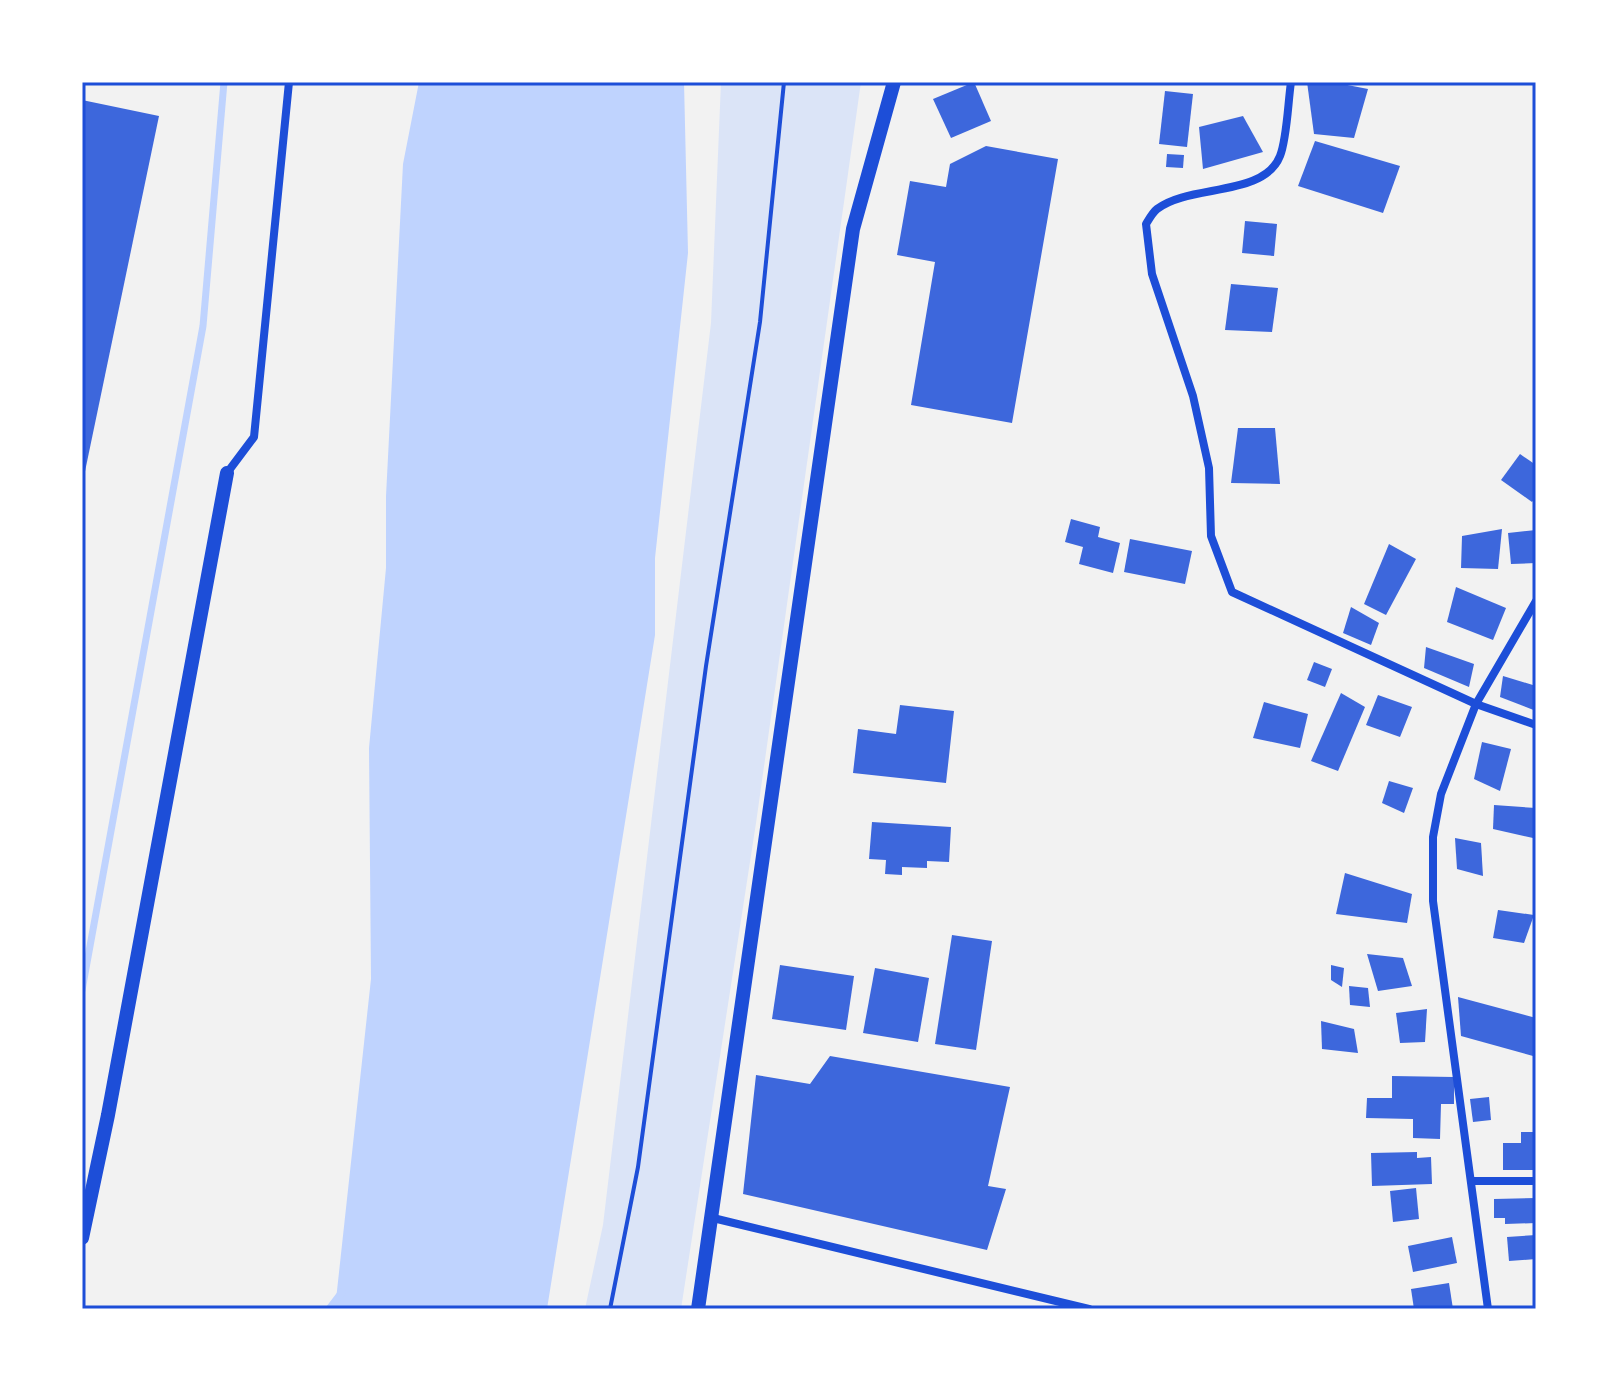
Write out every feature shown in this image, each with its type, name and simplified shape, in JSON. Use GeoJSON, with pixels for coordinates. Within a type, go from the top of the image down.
{"type":"FeatureCollection","features":[{"type":"Feature","properties":{"kind":"street"},"geometry":{"type":"LineString","coordinates":[[82,1238],[111,1099],[227,473],[254,437],[289,82]]}},
{"type":"Feature","properties":{"kind":"street"},"geometry":{"type":"LineString","coordinates":[[698,1309],[853,229],[894,82]]}},
{"type":"Feature","properties":{"kind":"street"},"geometry":{"type":"LineString","coordinates":[[1291,82],[1279,158],[1265,172],[1252,183],[1197,192],[1157,208],[1146,224],[1152,274],[1193,396],[1209,468],[1211,536],[1232,592],[1476,704],[1536,725]]}},
{"type":"Feature","properties":{"kind":"street"},"geometry":{"type":"LineString","coordinates":[[1488,1309],[1433,901],[1433,837],[1441,794],[1476,704],[1536,601]]}},
{"type":"Feature","properties":{"kind":"street"},"geometry":{"type":"LineString","coordinates":[[1471,1181],[1536,1181]]}},
{"type":"Feature","properties":{"kind":"street"},"geometry":{"type":"LineString","coordinates":[[713,1218],[1089,1309]]}},
{"type":"Feature","properties":{"kind":"path"},"geometry":{"type":"LineString","coordinates":[[610,1309],[638,1167],[706,666],[760,322],[784,82]]}},
{"type":"Feature","properties":{"kind":"shaded area"},"geometry":{"type":"Polygon","coordinates":[[[721,82],[861,82],[756,823],[681,1309],[585,1309],[603,1225],[711,323],[721,82]]]}},
{"type":"Feature","properties":{"kind":"water"},"geometry":{"type":"Polygon","coordinates":[[[419,82],[684,82],[688,253],[655,558],[655,635],[547,1309],[335,1309],[371,979],[369,748],[386,568],[386,496],[403,164],[419,82]]]}},
{"type":"Feature","properties":{"kind":"building"},"geometry":{"type":"Polygon","coordinates":[[[974,82],[991,121],[951,138],[933,99],[974,82]]]}},
{"type":"Feature","properties":{"kind":"building"},"geometry":{"type":"Polygon","coordinates":[[[1307,82],[1332,82],[1368,89],[1354,138],[1314,134],[1307,82]]]}},
{"type":"Feature","properties":{"kind":"building"},"geometry":{"type":"Polygon","coordinates":[[[1165,91],[1193,94],[1187,147],[1159,144],[1165,91]]]}},
{"type":"Feature","properties":{"kind":"building"},"geometry":{"type":"Polygon","coordinates":[[[82,100],[159,116],[83,481],[82,481],[82,100]]]}},
{"type":"Feature","properties":{"kind":"building"},"geometry":{"type":"Polygon","coordinates":[[[1243,116],[1263,152],[1203,169],[1199,127],[1243,116]]]}},
{"type":"Feature","properties":{"kind":"building"},"geometry":{"type":"Polygon","coordinates":[[[1315,141],[1400,166],[1383,213],[1298,186],[1315,141]]]}},
{"type":"Feature","properties":{"kind":"building"},"geometry":{"type":"Polygon","coordinates":[[[986,146],[1058,159],[1012,423],[911,405],[935,262],[897,255],[910,181],[946,187],[950,164],[986,146]]]}},
{"type":"Feature","properties":{"kind":"building"},"geometry":{"type":"Polygon","coordinates":[[[1167,154],[1184,155],[1183,168],[1166,167],[1167,154]]]}},
{"type":"Feature","properties":{"kind":"building"},"geometry":{"type":"Polygon","coordinates":[[[1245,221],[1277,224],[1274,256],[1242,253],[1245,221]]]}},
{"type":"Feature","properties":{"kind":"building"},"geometry":{"type":"Polygon","coordinates":[[[1231,284],[1278,288],[1272,332],[1225,330],[1231,284]]]}},
{"type":"Feature","properties":{"kind":"building"},"geometry":{"type":"Polygon","coordinates":[[[1238,428],[1275,428],[1280,484],[1231,483],[1238,428]]]}},
{"type":"Feature","properties":{"kind":"building"},"geometry":{"type":"Polygon","coordinates":[[[1520,454],[1536,465],[1536,497],[1532,502],[1501,480],[1520,454]]]}},
{"type":"Feature","properties":{"kind":"building"},"geometry":{"type":"Polygon","coordinates":[[[1071,519],[1100,527],[1098,537],[1120,543],[1113,573],[1079,564],[1083,547],[1065,542],[1071,519]]]}},
{"type":"Feature","properties":{"kind":"building"},"geometry":{"type":"Polygon","coordinates":[[[1502,529],[1498,569],[1461,568],[1462,536],[1502,529]]]}},
{"type":"Feature","properties":{"kind":"building"},"geometry":{"type":"Polygon","coordinates":[[[1536,530],[1536,563],[1511,564],[1508,533],[1536,530]]]}},
{"type":"Feature","properties":{"kind":"building"},"geometry":{"type":"Polygon","coordinates":[[[1130,539],[1192,551],[1185,584],[1124,572],[1130,539]]]}},
{"type":"Feature","properties":{"kind":"building"},"geometry":{"type":"Polygon","coordinates":[[[1389,544],[1416,559],[1386,615],[1364,604],[1389,544]]]}},
{"type":"Feature","properties":{"kind":"building"},"geometry":{"type":"Polygon","coordinates":[[[1456,587],[1506,608],[1493,640],[1447,622],[1456,587]]]}},
{"type":"Feature","properties":{"kind":"building"},"geometry":{"type":"Polygon","coordinates":[[[1351,607],[1379,623],[1371,645],[1343,633],[1351,607]]]}},
{"type":"Feature","properties":{"kind":"building"},"geometry":{"type":"Polygon","coordinates":[[[1426,647],[1474,664],[1469,687],[1424,668],[1426,647]]]}},
{"type":"Feature","properties":{"kind":"building"},"geometry":{"type":"Polygon","coordinates":[[[1314,662],[1332,669],[1325,687],[1307,680],[1314,662]]]}},
{"type":"Feature","properties":{"kind":"building"},"geometry":{"type":"Polygon","coordinates":[[[1503,676],[1536,686],[1536,711],[1500,697],[1503,676]]]}},
{"type":"Feature","properties":{"kind":"building"},"geometry":{"type":"Polygon","coordinates":[[[1341,693],[1365,707],[1338,771],[1311,761],[1341,693]]]}},
{"type":"Feature","properties":{"kind":"building"},"geometry":{"type":"Polygon","coordinates":[[[1378,695],[1412,707],[1400,737],[1366,725],[1378,695]]]}},
{"type":"Feature","properties":{"kind":"building"},"geometry":{"type":"Polygon","coordinates":[[[1264,702],[1308,714],[1300,748],[1253,738],[1264,702]]]}},
{"type":"Feature","properties":{"kind":"building"},"geometry":{"type":"Polygon","coordinates":[[[900,705],[954,711],[946,783],[853,773],[858,729],[896,734],[900,705]]]}},
{"type":"Feature","properties":{"kind":"building"},"geometry":{"type":"Polygon","coordinates":[[[1482,742],[1511,749],[1500,791],[1474,779],[1482,742]]]}},
{"type":"Feature","properties":{"kind":"building"},"geometry":{"type":"Polygon","coordinates":[[[1389,781],[1413,788],[1404,813],[1382,803],[1389,781]]]}},
{"type":"Feature","properties":{"kind":"building"},"geometry":{"type":"Polygon","coordinates":[[[1494,805],[1536,808],[1533,838],[1493,829],[1494,805]]]}},
{"type":"Feature","properties":{"kind":"building"},"geometry":{"type":"Polygon","coordinates":[[[872,822],[951,827],[949,862],[927,861],[927,868],[902,867],[902,875],[885,874],[886,860],[869,859],[872,822]]]}},
{"type":"Feature","properties":{"kind":"building"},"geometry":{"type":"Polygon","coordinates":[[[1455,838],[1481,843],[1483,876],[1457,869],[1455,838]]]}},
{"type":"Feature","properties":{"kind":"building"},"geometry":{"type":"Polygon","coordinates":[[[1345,873],[1412,894],[1407,923],[1336,914],[1345,873]]]}},
{"type":"Feature","properties":{"kind":"building"},"geometry":{"type":"Polygon","coordinates":[[[1498,910],[1534,915],[1524,943],[1493,938],[1498,910]]]}},
{"type":"Feature","properties":{"kind":"building"},"geometry":{"type":"Polygon","coordinates":[[[952,935],[992,941],[976,1050],[935,1044],[952,935]]]}},
{"type":"Feature","properties":{"kind":"building"},"geometry":{"type":"Polygon","coordinates":[[[1367,954],[1403,958],[1412,986],[1378,991],[1367,954]]]}},
{"type":"Feature","properties":{"kind":"building"},"geometry":{"type":"Polygon","coordinates":[[[780,965],[854,976],[846,1030],[772,1019],[780,965]]]}},
{"type":"Feature","properties":{"kind":"building"},"geometry":{"type":"Polygon","coordinates":[[[1331,965],[1344,968],[1342,987],[1331,980],[1331,965]]]}},
{"type":"Feature","properties":{"kind":"building"},"geometry":{"type":"Polygon","coordinates":[[[875,968],[929,978],[918,1042],[863,1033],[875,968]]]}},
{"type":"Feature","properties":{"kind":"building"},"geometry":{"type":"Polygon","coordinates":[[[1349,986],[1368,988],[1370,1007],[1350,1005],[1349,986]]]}},
{"type":"Feature","properties":{"kind":"building"},"geometry":{"type":"Polygon","coordinates":[[[1458,997],[1536,1018],[1533,1056],[1461,1036],[1458,997]]]}},
{"type":"Feature","properties":{"kind":"building"},"geometry":{"type":"Polygon","coordinates":[[[1427,1009],[1425,1042],[1400,1043],[1396,1013],[1427,1009]]]}},
{"type":"Feature","properties":{"kind":"building"},"geometry":{"type":"Polygon","coordinates":[[[1321,1021],[1354,1029],[1358,1053],[1322,1049],[1321,1021]]]}},
{"type":"Feature","properties":{"kind":"building"},"geometry":{"type":"Polygon","coordinates":[[[830,1056],[1010,1087],[988,1186],[1006,1189],[987,1250],[743,1194],[756,1075],[810,1084],[830,1056]]]}},
{"type":"Feature","properties":{"kind":"building"},"geometry":{"type":"Polygon","coordinates":[[[1392,1076],[1454,1077],[1454,1104],[1441,1104],[1440,1139],[1413,1138],[1413,1119],[1366,1118],[1367,1098],[1392,1098],[1392,1076]]]}},
{"type":"Feature","properties":{"kind":"building"},"geometry":{"type":"Polygon","coordinates":[[[1489,1097],[1491,1120],[1473,1122],[1470,1099],[1489,1097]]]}},
{"type":"Feature","properties":{"kind":"building"},"geometry":{"type":"Polygon","coordinates":[[[1521,1132],[1536,1132],[1536,1170],[1503,1170],[1503,1143],[1521,1143],[1521,1132]]]}},
{"type":"Feature","properties":{"kind":"building"},"geometry":{"type":"Polygon","coordinates":[[[1417,1152],[1417,1158],[1431,1157],[1432,1184],[1372,1186],[1371,1153],[1417,1152]]]}},
{"type":"Feature","properties":{"kind":"building"},"geometry":{"type":"Polygon","coordinates":[[[1416,1188],[1419,1219],[1393,1222],[1390,1191],[1416,1188]]]}},
{"type":"Feature","properties":{"kind":"building"},"geometry":{"type":"Polygon","coordinates":[[[1536,1198],[1536,1223],[1505,1224],[1505,1218],[1494,1218],[1494,1199],[1536,1198]]]}},
{"type":"Feature","properties":{"kind":"building"},"geometry":{"type":"Polygon","coordinates":[[[1536,1235],[1536,1259],[1509,1261],[1507,1237],[1536,1235]]]}},
{"type":"Feature","properties":{"kind":"building"},"geometry":{"type":"Polygon","coordinates":[[[1452,1237],[1457,1263],[1413,1272],[1408,1246],[1452,1237]]]}},
{"type":"Feature","properties":{"kind":"building"},"geometry":{"type":"Polygon","coordinates":[[[1449,1283],[1453,1309],[1414,1309],[1411,1289],[1449,1283]]]}},
{"type":"Feature","properties":{"kind":"waterway"},"geometry":{"type":"LineString","coordinates":[[82,990],[203,326],[224,82]]}},
{"type":"Feature","properties":{"kind":"waterway"},"geometry":{"type":"LineString","coordinates":[[329,1309],[342,1292]]}}]}
